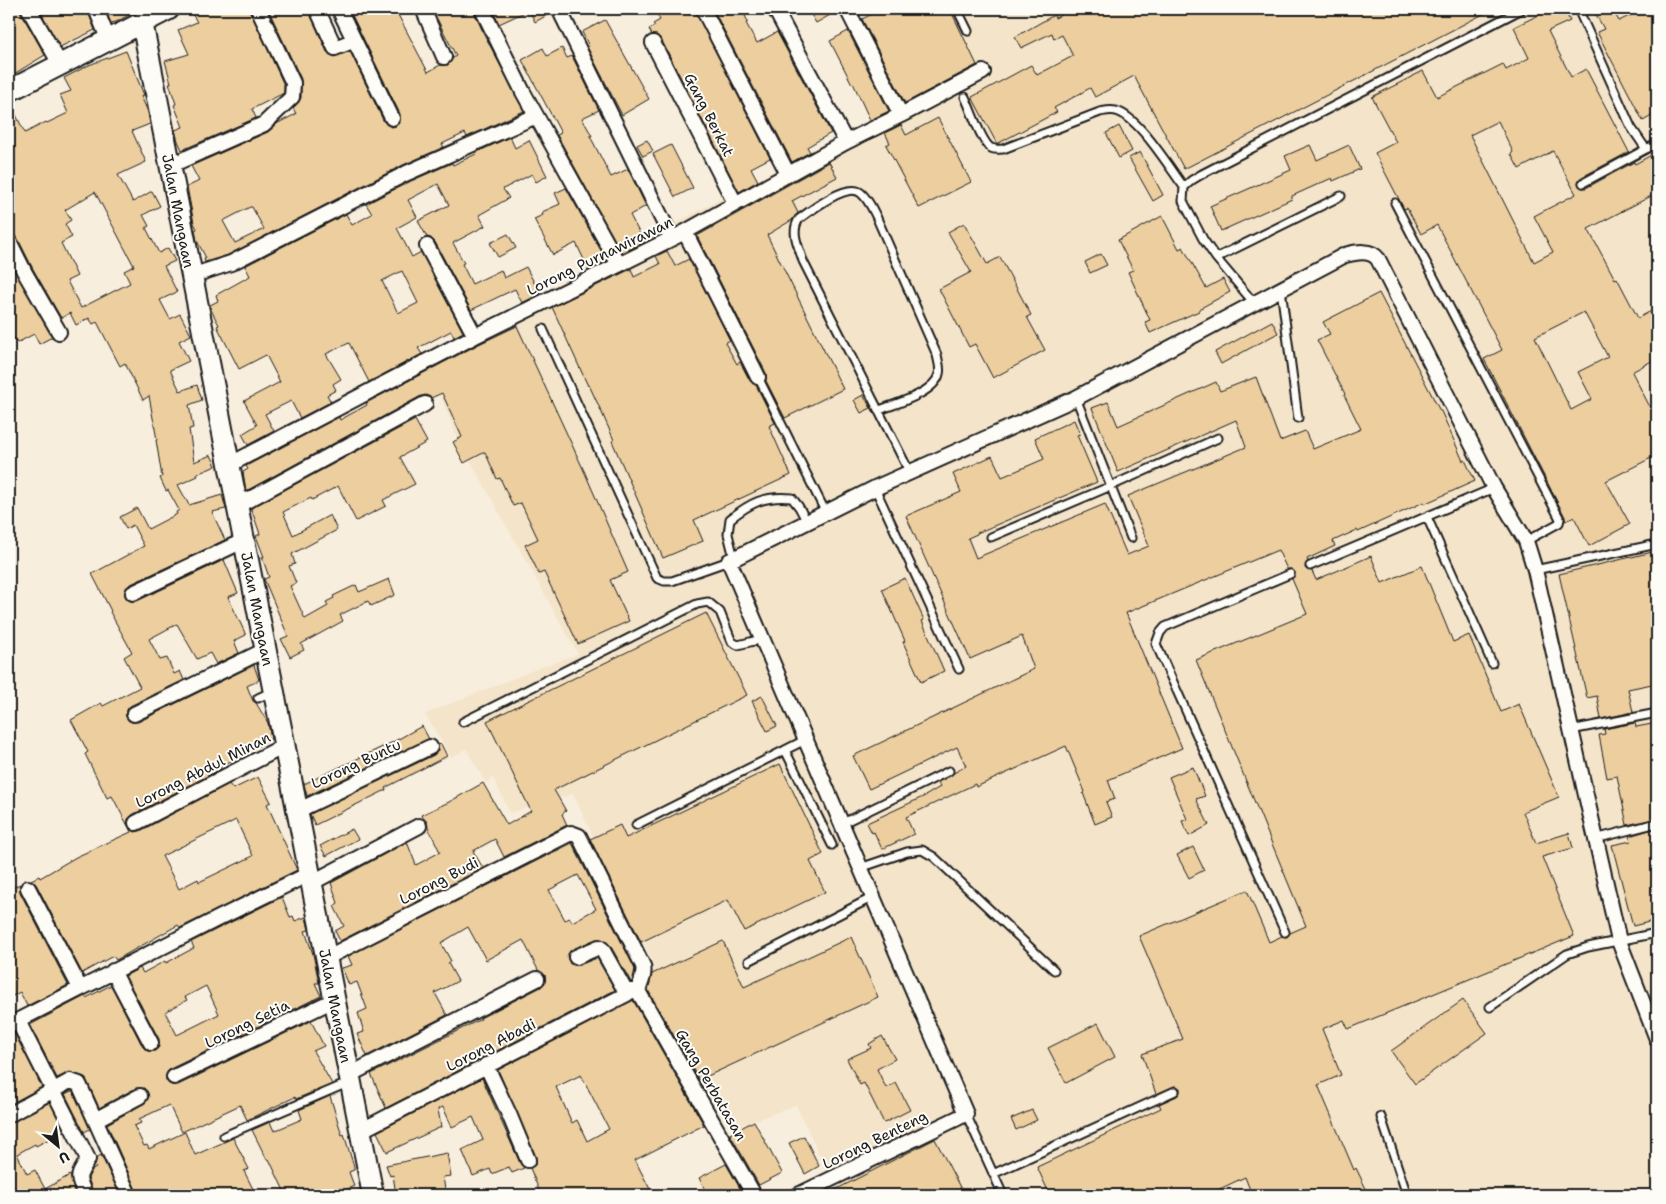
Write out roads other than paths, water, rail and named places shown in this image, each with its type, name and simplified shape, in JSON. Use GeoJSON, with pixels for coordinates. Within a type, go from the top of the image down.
{"type":"FeatureCollection","features":[{"type":"Feature","properties":{"kind":"street"},"geometry":{"type":"LineString","coordinates":[[29,9],[60,64]]}},
{"type":"Feature","properties":{"kind":"street"},"geometry":{"type":"LineString","coordinates":[[96,9],[108,39]]}},
{"type":"Feature","properties":{"kind":"street"},"geometry":{"type":"LineString","coordinates":[[9,91],[169,9]]}},
{"type":"Feature","properties":{"kind":"street"},"geometry":{"type":"LineString","coordinates":[[169,166],[264,124],[292,97],[293,83],[258,9]]}},
{"type":"Feature","properties":{"kind":"street"},"geometry":{"type":"LineString","coordinates":[[317,9],[335,48],[350,42],[355,43]]}},
{"type":"Feature","properties":{"kind":"street"},"geometry":{"type":"LineString","coordinates":[[339,9],[392,118]]}},
{"type":"Feature","properties":{"kind":"street"},"geometry":{"type":"LineString","coordinates":[[423,9],[444,57]]}},
{"type":"Feature","properties":{"kind":"street"},"geometry":{"type":"LineString","coordinates":[[482,9],[536,116],[618,265]]}},
{"type":"Feature","properties":{"kind":"street"},"geometry":{"type":"LineString","coordinates":[[559,9],[672,239]]}},
{"type":"Feature","properties":{"kind":"street"},"geometry":{"type":"LineString","coordinates":[[702,9],[788,174]]}},
{"type":"Feature","properties":{"kind":"street"},"geometry":{"type":"LineString","coordinates":[[847,9],[901,115]]}},
{"type":"Feature","properties":{"kind":"street"},"geometry":{"type":"LineString","coordinates":[[776,11],[846,142]]}},
{"type":"Feature","properties":{"kind":"street","name":"Jalan Mangaan"},"geometry":{"type":"LineString","coordinates":[[142,22],[265,650],[266,694],[284,746],[373,1195]]}},
{"type":"Feature","properties":{"kind":"street","name":"Gang Berkat"},"geometry":{"type":"LineString","coordinates":[[653,43],[735,203]]}},
{"type":"Feature","properties":{"kind":"street","name":"Lorong Purnawirawan"},"geometry":{"type":"LineString","coordinates":[[228,465],[475,336],[672,239],[846,142],[983,72]]}},
{"type":"Feature","properties":{"kind":"street"},"geometry":{"type":"LineString","coordinates":[[191,276],[231,263],[406,173],[536,116]]}},
{"type":"Feature","properties":{"kind":"street"},"geometry":{"type":"LineString","coordinates":[[685,232],[758,377]]}},
{"type":"Feature","properties":{"kind":"street"},"geometry":{"type":"LineString","coordinates":[[9,240],[25,273],[59,332]]}},
{"type":"Feature","properties":{"kind":"street"},"geometry":{"type":"LineString","coordinates":[[427,246],[475,336]]}},
{"type":"Feature","properties":{"kind":"street"},"geometry":{"type":"LineString","coordinates":[[966,1114],[762,639],[731,560],[875,488],[1076,398],[1345,255],[1355,252],[1375,255],[1494,488],[1526,541],[1535,570],[1619,941],[1657,1039]]}},
{"type":"Feature","properties":{"kind":"street"},"geometry":{"type":"LineString","coordinates":[[237,506],[425,404]]}},
{"type":"Feature","properties":{"kind":"street"},"geometry":{"type":"LineString","coordinates":[[133,593],[243,540]]}},
{"type":"Feature","properties":{"kind":"street"},"geometry":{"type":"LineString","coordinates":[[134,714],[265,650]]}},
{"type":"Feature","properties":{"kind":"street","name":"Lorong Abdul Minan"},"geometry":{"type":"LineString","coordinates":[[136,822],[284,746]]}},
{"type":"Feature","properties":{"kind":"street","name":"Lorong Buntu"},"geometry":{"type":"LineString","coordinates":[[297,810],[430,747]]}},
{"type":"Feature","properties":{"kind":"street"},"geometry":{"type":"LineString","coordinates":[[88,1159],[53,1090],[13,1023],[219,918],[310,879],[419,826]]}},
{"type":"Feature","properties":{"kind":"street","name":"Lorong Budi"},"geometry":{"type":"LineString","coordinates":[[326,958],[568,834],[575,833],[579,836],[643,966],[644,978],[632,992]]}},
{"type":"Feature","properties":{"kind":"street"},"geometry":{"type":"LineString","coordinates":[[28,888],[80,988]]}},
{"type":"Feature","properties":{"kind":"street","name":"Gang Perbatasan"},"geometry":{"type":"LineString","coordinates":[[576,957],[595,947],[599,946],[602,949],[632,992],[754,1195]]}},
{"type":"Feature","properties":{"kind":"street"},"geometry":{"type":"LineString","coordinates":[[113,971],[151,1043]]}},
{"type":"Feature","properties":{"kind":"street"},"geometry":{"type":"LineString","coordinates":[[350,1078],[538,979]]}},
{"type":"Feature","properties":{"kind":"street","name":"Lorong Abadi"},"geometry":{"type":"LineString","coordinates":[[360,1131],[632,992]]}},
{"type":"Feature","properties":{"kind":"street","name":"Lorong Setia"},"geometry":{"type":"LineString","coordinates":[[174,1077],[334,1000]]}},
{"type":"Feature","properties":{"kind":"street"},"geometry":{"type":"LineString","coordinates":[[486,1065],[528,1160]]}},
{"type":"Feature","properties":{"kind":"street"},"geometry":{"type":"LineString","coordinates":[[9,1115],[70,1082],[79,1084],[129,1195]]}},
{"type":"Feature","properties":{"kind":"street"},"geometry":{"type":"LineString","coordinates":[[84,1195],[79,1175],[88,1159],[91,1141],[97,1124],[140,1096]]}},
{"type":"Feature","properties":{"kind":"street","name":"Lorong Benteng"},"geometry":{"type":"LineString","coordinates":[[798,1195],[966,1114]]}},
{"type":"Feature","properties":{"kind":"lane"},"geometry":{"type":"LineString","coordinates":[[957,9],[968,31]]}},
{"type":"Feature","properties":{"kind":"lane"},"geometry":{"type":"LineString","coordinates":[[1184,187],[1202,174],[1522,9]]}},
{"type":"Feature","properties":{"kind":"lane"},"geometry":{"type":"LineString","coordinates":[[1578,9],[1631,128],[1646,149]]}},
{"type":"Feature","properties":{"kind":"lane"},"geometry":{"type":"LineString","coordinates":[[966,97],[984,139],[988,146],[994,149],[1003,149],[1100,112],[1110,110],[1120,112],[1136,124],[1184,187],[1183,201],[1186,210],[1216,258],[1254,303]]}},
{"type":"Feature","properties":{"kind":"lane"},"geometry":{"type":"LineString","coordinates":[[1583,183],[1657,144]]}},
{"type":"Feature","properties":{"kind":"lane"},"geometry":{"type":"LineString","coordinates":[[879,410],[912,398],[928,388],[939,375],[939,365],[937,355],[876,216],[868,201],[860,192],[852,190],[843,192],[799,219],[795,225],[795,233],[803,261],[910,473]]}},
{"type":"Feature","properties":{"kind":"lane"},"geometry":{"type":"LineString","coordinates":[[1216,258],[1341,196]]}},
{"type":"Feature","properties":{"kind":"lane"},"geometry":{"type":"LineString","coordinates":[[1395,203],[1560,519],[1559,523],[1526,541]]}},
{"type":"Feature","properties":{"kind":"lane"},"geometry":{"type":"LineString","coordinates":[[1281,289],[1298,418]]}},
{"type":"Feature","properties":{"kind":"lane"},"geometry":{"type":"LineString","coordinates":[[544,328],[657,578],[664,581],[672,581],[731,560],[728,534],[730,519],[747,506],[767,499],[792,498],[807,522]]}},
{"type":"Feature","properties":{"kind":"lane"},"geometry":{"type":"LineString","coordinates":[[758,377],[826,513]]}},
{"type":"Feature","properties":{"kind":"lane"},"geometry":{"type":"LineString","coordinates":[[1076,398],[1131,538]]}},
{"type":"Feature","properties":{"kind":"lane"},"geometry":{"type":"LineString","coordinates":[[991,537],[1218,438]]}},
{"type":"Feature","properties":{"kind":"lane"},"geometry":{"type":"LineString","coordinates":[[875,488],[959,669]]}},
{"type":"Feature","properties":{"kind":"lane"},"geometry":{"type":"LineString","coordinates":[[1310,566],[1494,488]]}},
{"type":"Feature","properties":{"kind":"lane"},"geometry":{"type":"LineString","coordinates":[[1427,517],[1492,663]]}},
{"type":"Feature","properties":{"kind":"lane"},"geometry":{"type":"LineString","coordinates":[[1535,570],[1657,544]]}},
{"type":"Feature","properties":{"kind":"lane"},"geometry":{"type":"LineString","coordinates":[[1285,932],[1156,644],[1160,633],[1165,627],[1290,574]]}},
{"type":"Feature","properties":{"kind":"lane"},"geometry":{"type":"LineString","coordinates":[[463,722],[697,604],[708,602],[720,612],[732,642],[738,645],[762,639]]}},
{"type":"Feature","properties":{"kind":"lane"},"geometry":{"type":"LineString","coordinates":[[1570,730],[1657,713]]}},
{"type":"Feature","properties":{"kind":"lane"},"geometry":{"type":"LineString","coordinates":[[636,825],[805,740]]}},
{"type":"Feature","properties":{"kind":"lane"},"geometry":{"type":"LineString","coordinates":[[785,750],[832,845]]}},
{"type":"Feature","properties":{"kind":"lane"},"geometry":{"type":"LineString","coordinates":[[842,824],[949,771]]}},
{"type":"Feature","properties":{"kind":"lane"},"geometry":{"type":"LineString","coordinates":[[1595,839],[1657,823]]}},
{"type":"Feature","properties":{"kind":"lane"},"geometry":{"type":"LineString","coordinates":[[860,868],[907,852],[922,850],[934,857],[1054,970]]}},
{"type":"Feature","properties":{"kind":"lane"},"geometry":{"type":"LineString","coordinates":[[749,961],[873,897]]}},
{"type":"Feature","properties":{"kind":"lane"},"geometry":{"type":"LineString","coordinates":[[1490,1007],[1568,954],[1588,947],[1657,933]]}},
{"type":"Feature","properties":{"kind":"lane"},"geometry":{"type":"LineString","coordinates":[[224,1136],[350,1078]]}},
{"type":"Feature","properties":{"kind":"lane"},"geometry":{"type":"LineString","coordinates":[[993,1174],[1175,1091]]}},
{"type":"Feature","properties":{"kind":"lane"},"geometry":{"type":"LineString","coordinates":[[966,1114],[1003,1195]]}},
{"type":"Feature","properties":{"kind":"lane"},"geometry":{"type":"LineString","coordinates":[[1381,1117],[1407,1195]]}}]}
